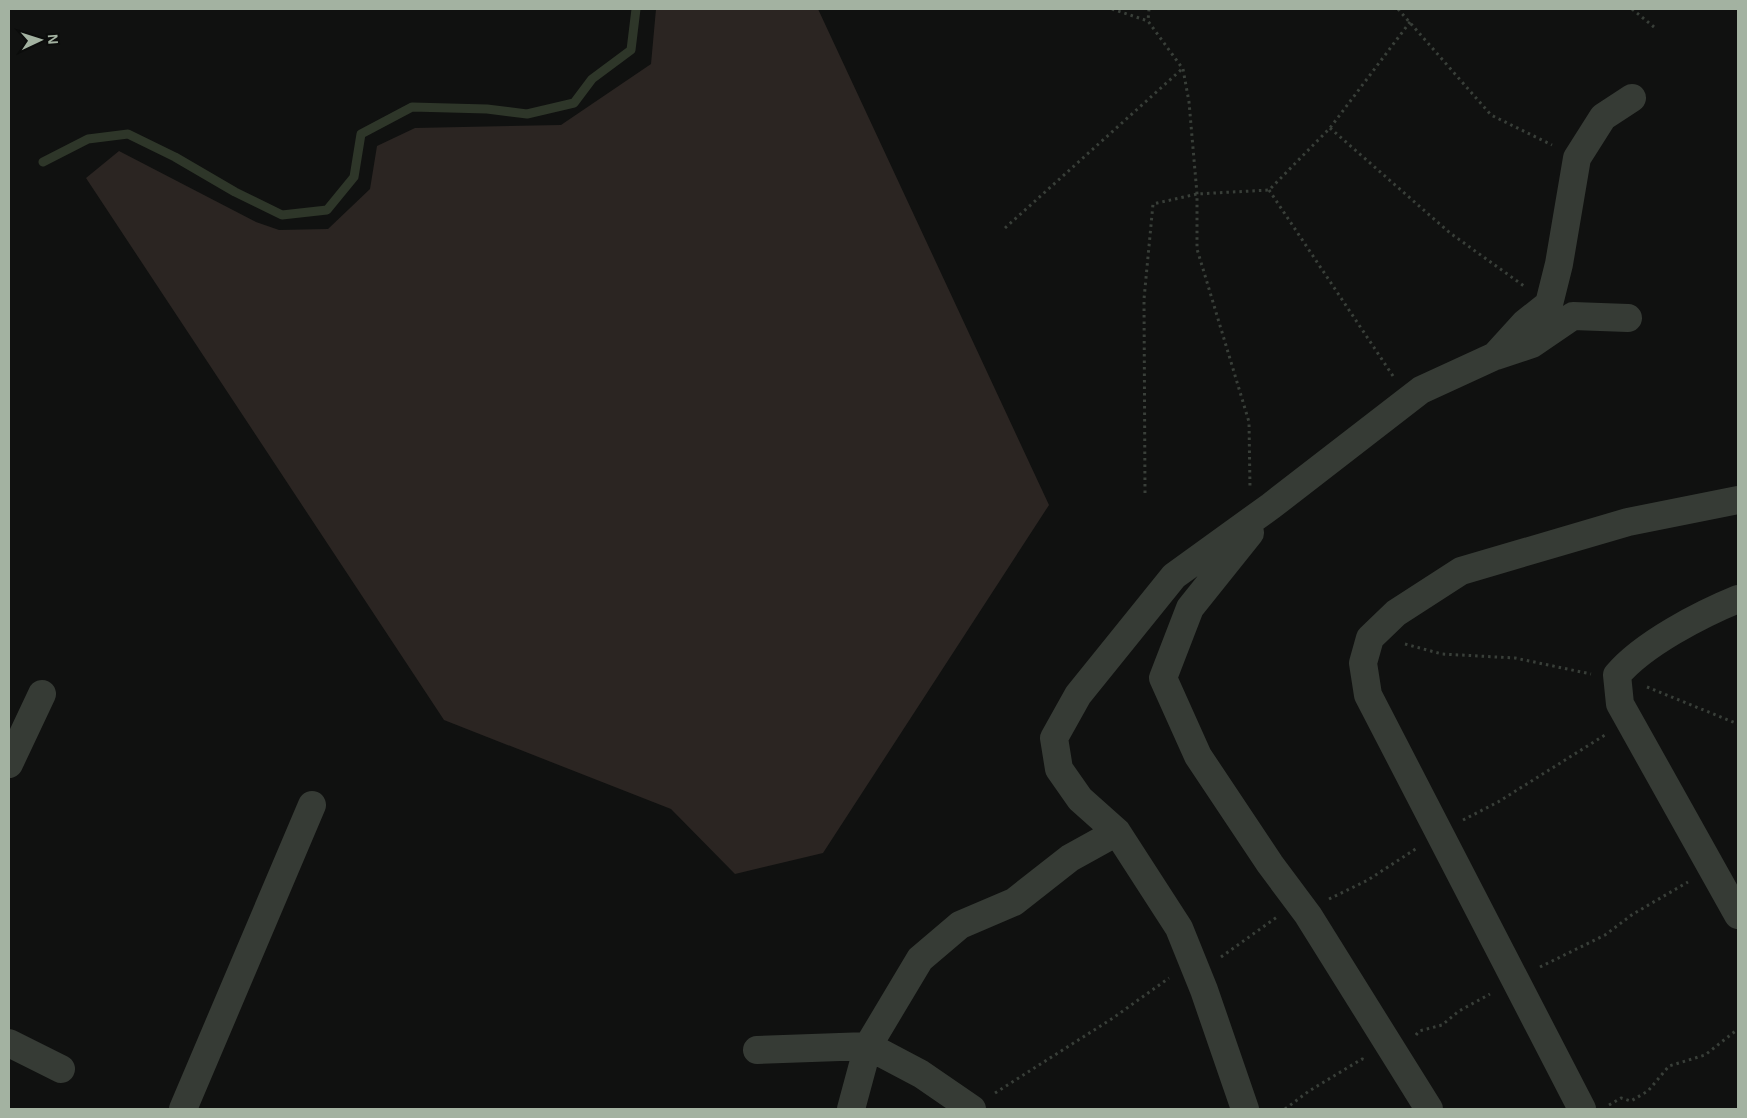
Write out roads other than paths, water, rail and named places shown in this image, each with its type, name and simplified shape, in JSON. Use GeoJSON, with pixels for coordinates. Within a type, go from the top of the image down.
{"type":"FeatureCollection","features":[{"type":"Feature","properties":{"kind":"street"},"geometry":{"type":"LineString","coordinates":[[1495,356],[1525,323],[1549,304],[1559,264],[1577,158],[1603,117],[1632,98]]}},
{"type":"Feature","properties":{"kind":"street"},"geometry":{"type":"LineString","coordinates":[[1245,1109],[1204,990],[1179,928],[1117,832],[1080,799],[1059,769],[1054,738],[1078,695],[1174,576],[1261,513],[1421,390],[1495,356],[1532,344],[1573,316],[1628,318]]}},
{"type":"Feature","properties":{"kind":"street"},"geometry":{"type":"LineString","coordinates":[[1580,1105],[1368,695],[1363,663],[1370,638],[1396,613],[1461,571],[1628,522],[1738,500]]}},
{"type":"Feature","properties":{"kind":"street"},"geometry":{"type":"LineString","coordinates":[[1261,513],[1190,608],[1163,678],[1198,756],[1270,864],[1308,915],[1429,1109]]}},
{"type":"Feature","properties":{"kind":"street"},"geometry":{"type":"LineString","coordinates":[[1738,599],[1709,611],[1630,660],[1618,675],[1620,704],[1738,915]]}},
{"type":"Feature","properties":{"kind":"street"},"geometry":{"type":"LineString","coordinates":[[9,764],[42,694]]}},
{"type":"Feature","properties":{"kind":"street"},"geometry":{"type":"LineString","coordinates":[[183,1109],[312,805]]}},
{"type":"Feature","properties":{"kind":"street"},"geometry":{"type":"LineString","coordinates":[[851,1109],[868,1046],[920,959],[960,925],[1014,902],[1070,858],[1117,832]]}},
{"type":"Feature","properties":{"kind":"street"},"geometry":{"type":"LineString","coordinates":[[9,1043],[61,1069]]}},
{"type":"Feature","properties":{"kind":"street"},"geometry":{"type":"LineString","coordinates":[[756,1050],[868,1046],[921,1074],[972,1109]]}},
{"type":"Feature","properties":{"kind":"waterway"},"geometry":{"type":"LineString","coordinates":[[43,162],[88,139],[128,134],[175,157],[235,192],[282,215],[327,210],[354,177],[361,134],[412,107],[487,109],[527,114],[574,103],[592,79],[631,50],[636,9]]}}]}
